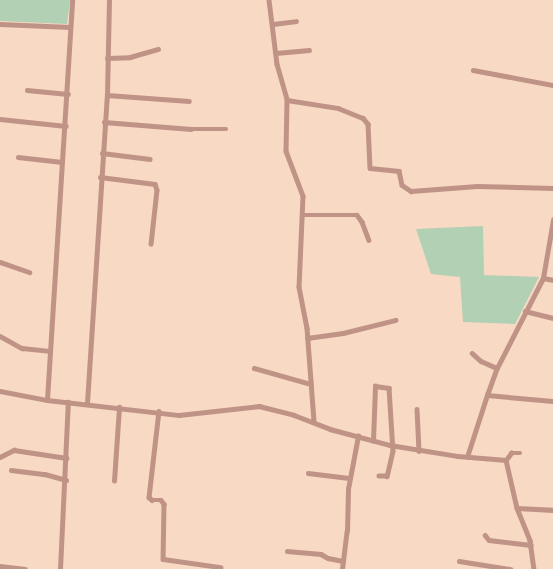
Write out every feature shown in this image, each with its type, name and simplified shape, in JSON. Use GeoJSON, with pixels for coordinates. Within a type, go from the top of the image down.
{"type":"FeatureCollection","features":[{"type":"Feature","properties":{"kind":"street"},"geometry":{"type":"LineString","coordinates":[[47,400],[49,351],[68,94],[72,0]]}},
{"type":"Feature","properties":{"kind":"street"},"geometry":{"type":"LineString","coordinates":[[87,403],[100,177],[107,96],[109,0]]}},
{"type":"Feature","properties":{"kind":"street"},"geometry":{"type":"LineString","coordinates":[[269,0],[274,24],[276,53],[287,100],[286,151],[300,185],[304,215],[299,287],[307,338],[314,422]]}},
{"type":"Feature","properties":{"kind":"street"},"geometry":{"type":"LineString","coordinates":[[274,24],[296,21]]}},
{"type":"Feature","properties":{"kind":"street"},"geometry":{"type":"LineString","coordinates":[[0,24],[70,27]]}},
{"type":"Feature","properties":{"kind":"street"},"geometry":{"type":"LineString","coordinates":[[107,58],[130,57],[158,49]]}},
{"type":"Feature","properties":{"kind":"street"},"geometry":{"type":"LineString","coordinates":[[276,53],[309,50]]}},
{"type":"Feature","properties":{"kind":"street"},"geometry":{"type":"LineString","coordinates":[[474,70],[553,84]]}},
{"type":"Feature","properties":{"kind":"street"},"geometry":{"type":"LineString","coordinates":[[27,90],[68,94]]}},
{"type":"Feature","properties":{"kind":"street"},"geometry":{"type":"LineString","coordinates":[[107,96],[189,100]]}},
{"type":"Feature","properties":{"kind":"street"},"geometry":{"type":"LineString","coordinates":[[287,100],[338,108],[363,118],[368,124],[370,168],[399,171],[402,185],[411,191],[477,186],[553,188]]}},
{"type":"Feature","properties":{"kind":"street"},"geometry":{"type":"LineString","coordinates":[[0,119],[66,126]]}},
{"type":"Feature","properties":{"kind":"street"},"geometry":{"type":"LineString","coordinates":[[104,122],[190,129],[226,129]]}},
{"type":"Feature","properties":{"kind":"street"},"geometry":{"type":"LineString","coordinates":[[102,153],[150,159]]}},
{"type":"Feature","properties":{"kind":"street"},"geometry":{"type":"LineString","coordinates":[[18,157],[62,162]]}},
{"type":"Feature","properties":{"kind":"street"},"geometry":{"type":"LineString","coordinates":[[100,177],[156,184],[157,190],[151,244]]}},
{"type":"Feature","properties":{"kind":"street"},"geometry":{"type":"LineString","coordinates":[[304,215],[357,215],[362,222],[369,240]]}},
{"type":"Feature","properties":{"kind":"street"},"geometry":{"type":"LineString","coordinates":[[467,457],[497,368],[525,310],[543,278],[553,220]]}},
{"type":"Feature","properties":{"kind":"street"},"geometry":{"type":"LineString","coordinates":[[0,262],[29,272]]}},
{"type":"Feature","properties":{"kind":"street"},"geometry":{"type":"LineString","coordinates":[[543,278],[553,280]]}},
{"type":"Feature","properties":{"kind":"street"},"geometry":{"type":"LineString","coordinates":[[525,310],[553,318]]}},
{"type":"Feature","properties":{"kind":"street"},"geometry":{"type":"LineString","coordinates":[[307,338],[395,320]]}},
{"type":"Feature","properties":{"kind":"street"},"geometry":{"type":"LineString","coordinates":[[0,336],[26,349],[49,351]]}},
{"type":"Feature","properties":{"kind":"street"},"geometry":{"type":"LineString","coordinates":[[472,353],[481,361],[497,368]]}},
{"type":"Feature","properties":{"kind":"street"},"geometry":{"type":"LineString","coordinates":[[254,368],[311,384]]}},
{"type":"Feature","properties":{"kind":"street"},"geometry":{"type":"LineString","coordinates":[[373,441],[375,386],[390,388],[393,446],[387,476],[379,476]]}},
{"type":"Feature","properties":{"kind":"street"},"geometry":{"type":"LineString","coordinates":[[0,391],[47,400],[192,414],[254,406],[314,422],[319,426],[393,446],[467,457],[506,460]]}},
{"type":"Feature","properties":{"kind":"street"},"geometry":{"type":"LineString","coordinates":[[487,395],[553,401]]}},
{"type":"Feature","properties":{"kind":"street"},"geometry":{"type":"LineString","coordinates":[[60,569],[66,480],[68,402]]}},
{"type":"Feature","properties":{"kind":"street"},"geometry":{"type":"LineString","coordinates":[[114,481],[120,407]]}},
{"type":"Feature","properties":{"kind":"street"},"geometry":{"type":"LineString","coordinates":[[417,409],[419,451]]}},
{"type":"Feature","properties":{"kind":"street"},"geometry":{"type":"LineString","coordinates":[[159,411],[149,497],[152,500],[161,500],[164,504],[163,559],[220,567]]}},
{"type":"Feature","properties":{"kind":"street"},"geometry":{"type":"LineString","coordinates":[[342,569],[349,478],[358,436]]}},
{"type":"Feature","properties":{"kind":"street"},"geometry":{"type":"LineString","coordinates":[[0,457],[14,450],[66,458]]}},
{"type":"Feature","properties":{"kind":"street"},"geometry":{"type":"LineString","coordinates":[[520,453],[511,453],[506,460],[517,508],[531,545],[534,569]]}},
{"type":"Feature","properties":{"kind":"street"},"geometry":{"type":"LineString","coordinates":[[11,470],[45,474],[66,480]]}},
{"type":"Feature","properties":{"kind":"street"},"geometry":{"type":"LineString","coordinates":[[308,473],[349,478]]}},
{"type":"Feature","properties":{"kind":"street"},"geometry":{"type":"LineString","coordinates":[[517,508],[553,510]]}},
{"type":"Feature","properties":{"kind":"street"},"geometry":{"type":"LineString","coordinates":[[484,535],[489,540],[531,545]]}},
{"type":"Feature","properties":{"kind":"street"},"geometry":{"type":"LineString","coordinates":[[287,551],[321,554],[328,558],[343,560]]}},
{"type":"Feature","properties":{"kind":"street"},"geometry":{"type":"LineString","coordinates":[[459,561],[510,569]]}},
{"type":"Feature","properties":{"kind":"street"},"geometry":{"type":"LineString","coordinates":[[0,566],[25,569]]}},
{"type":"Feature","properties":{"kind":"green space"},"geometry":{"type":"Polygon","coordinates":[[[0,0],[70,0],[67,24],[0,21],[0,0]]]}},
{"type":"Feature","properties":{"kind":"green space"},"geometry":{"type":"Polygon","coordinates":[[[483,226],[484,275],[539,277],[515,324],[463,322],[460,277],[431,274],[416,229],[483,226]]]}}]}
